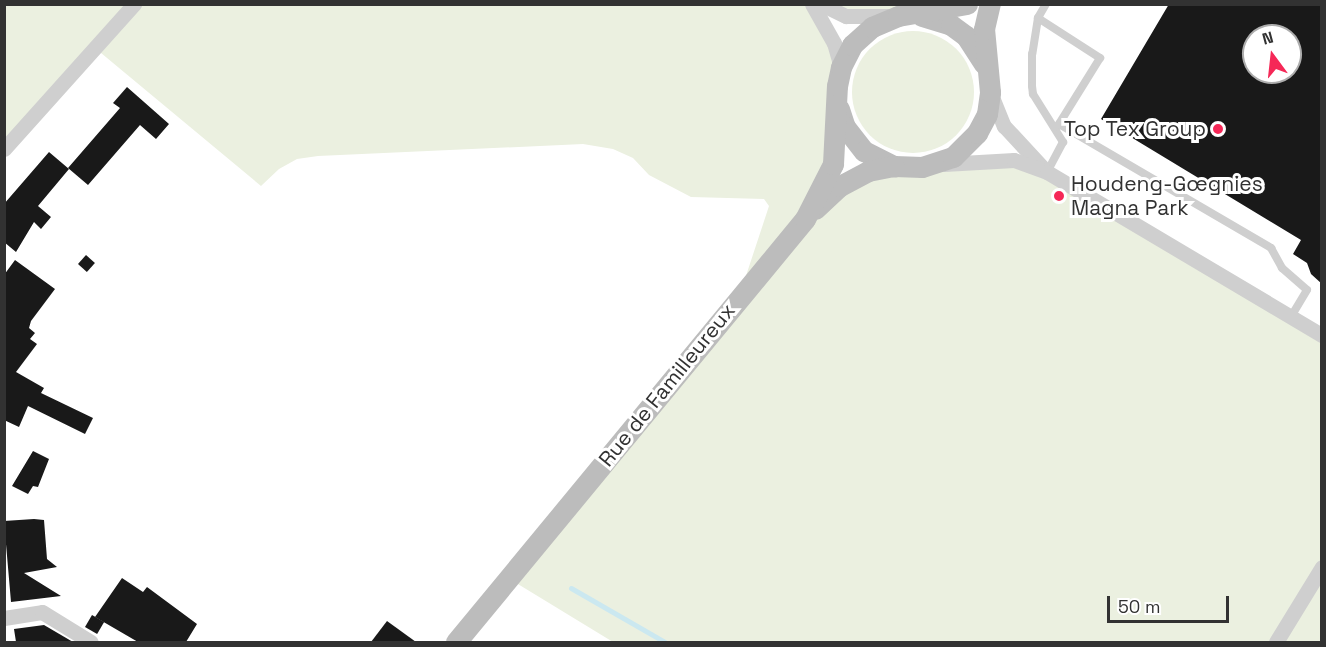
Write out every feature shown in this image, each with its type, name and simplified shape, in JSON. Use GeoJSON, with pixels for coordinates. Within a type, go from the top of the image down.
{"type":"FeatureCollection","features":[{"type":"Feature","properties":{"kind":"street"},"geometry":{"type":"LineString","coordinates":[[4,149],[134,4]]}},
{"type":"Feature","properties":{"kind":"street"},"geometry":{"type":"LineString","coordinates":[[812,4],[834,43],[841,67]]}},
{"type":"Feature","properties":{"kind":"street"},"geometry":{"type":"LineString","coordinates":[[821,4],[846,16],[907,16],[951,25],[966,36],[989,82],[1004,126],[1047,172]]}},
{"type":"Feature","properties":{"kind":"street","name":"Rue de Familleureux"},"geometry":{"type":"LineString","coordinates":[[456,642],[804,219],[833,164],[841,67],[852,45],[872,27],[907,16],[967,4]]}},
{"type":"Feature","properties":{"kind":"street"},"geometry":{"type":"LineString","coordinates":[[938,165],[960,151],[978,134],[987,114],[989,82],[984,29],[990,4]]}},
{"type":"Feature","properties":{"kind":"street","name":"Rue de Familleureux"},"geometry":{"type":"LineString","coordinates":[[839,109],[845,127],[864,151],[894,166],[938,165]]}},
{"type":"Feature","properties":{"kind":"street"},"geometry":{"type":"LineString","coordinates":[[938,165],[1014,160],[1047,172],[1322,335]]}},
{"type":"Feature","properties":{"kind":"street"},"geometry":{"type":"LineString","coordinates":[[804,219],[840,186],[868,171],[894,166]]}},
{"type":"Feature","properties":{"kind":"street"},"geometry":{"type":"LineString","coordinates":[[1276,642],[1322,567]]}},
{"type":"Feature","properties":{"kind":"street"},"geometry":{"type":"LineString","coordinates":[[4,618],[42,612],[91,642]]}},
{"type":"Feature","properties":{"kind":"lane"},"geometry":{"type":"LineString","coordinates":[[1046,4],[1038,18],[1032,54],[1034,94],[1057,128],[1063,142],[1047,172]]}},
{"type":"Feature","properties":{"kind":"lane"},"geometry":{"type":"LineString","coordinates":[[1038,18],[1100,58],[1057,128]]}},
{"type":"Feature","properties":{"kind":"lane"},"geometry":{"type":"LineString","coordinates":[[1057,128],[1271,248],[1282,268],[1307,290],[1291,317]]}},
{"type":"Feature","properties":{"kind":"green space"},"geometry":{"type":"Polygon","coordinates":[[[4,5],[812,5],[834,43],[837,140],[806,216],[868,171],[1014,160],[1321,335],[1321,642],[613,642],[508,578],[738,300],[769,206],[764,199],[691,197],[649,175],[633,158],[613,149],[583,144],[318,156],[297,159],[279,169],[261,186],[95,48],[5,149],[4,5]]]}},
{"type":"Feature","properties":{"kind":"green space"},"geometry":{"type":"Polygon","coordinates":[[[821,5],[967,5],[898,16],[821,5]]]}},
{"type":"Feature","properties":{"kind":"green space"},"geometry":{"type":"Polygon","coordinates":[[[913,31],[936,36],[947,41],[956,49],[964,58],[969,69],[974,92],[969,115],[964,126],[956,135],[947,143],[936,148],[913,153],[890,148],[879,143],[870,135],[862,126],[857,115],[852,92],[857,69],[862,58],[870,49],[879,41],[890,36],[913,31]]]}},
{"type":"Feature","properties":{"kind":"building","name":"Top Tex Group"},"geometry":{"type":"Polygon","coordinates":[[[1169,4],[1322,4],[1322,284],[1311,274],[1307,263],[1293,254],[1301,240],[1101,119],[1169,4]]]}},
{"type":"Feature","properties":{"kind":"building"},"geometry":{"type":"Polygon","coordinates":[[[127,87],[169,124],[156,139],[140,125],[88,185],[68,168],[120,108],[113,103],[127,87]]]}},
{"type":"Feature","properties":{"kind":"building"},"geometry":{"type":"Polygon","coordinates":[[[49,152],[69,169],[38,206],[51,217],[41,229],[34,222],[16,252],[4,242],[4,204],[49,152]]]}},
{"type":"Feature","properties":{"kind":"building"},"geometry":{"type":"Polygon","coordinates":[[[86,255],[95,263],[87,272],[78,264],[86,255]]]}},
{"type":"Feature","properties":{"kind":"building"},"geometry":{"type":"Polygon","coordinates":[[[15,260],[55,289],[31,321],[29,328],[35,333],[30,339],[37,344],[16,372],[44,388],[41,393],[93,418],[85,434],[28,406],[19,427],[4,420],[4,275],[15,260]]]}},
{"type":"Feature","properties":{"kind":"building"},"geometry":{"type":"Polygon","coordinates":[[[33,451],[49,459],[38,487],[33,486],[28,494],[12,486],[33,451]]]}},
{"type":"Feature","properties":{"kind":"building"},"geometry":{"type":"Polygon","coordinates":[[[44,520],[47,559],[57,567],[24,573],[61,596],[11,602],[4,521],[44,520]]]}},
{"type":"Feature","properties":{"kind":"building"},"geometry":{"type":"Polygon","coordinates":[[[122,578],[143,592],[147,587],[197,624],[186,642],[138,642],[95,617],[122,578]]]}},
{"type":"Feature","properties":{"kind":"building"},"geometry":{"type":"Polygon","coordinates":[[[92,615],[104,622],[97,634],[85,627],[92,615]]]}},
{"type":"Feature","properties":{"kind":"building"},"geometry":{"type":"Polygon","coordinates":[[[387,621],[416,642],[371,642],[387,621]]]}},
{"type":"Feature","properties":{"kind":"building"},"geometry":{"type":"Polygon","coordinates":[[[44,625],[73,642],[16,642],[14,629],[44,625]]]}},
{"type":"Feature","properties":{"kind":"waterway"},"geometry":{"type":"LineString","coordinates":[[571,588],[665,642]]}},
{"type":"Feature","properties":{"kind":"place","name":"Top Tex Group"},"geometry":{"type":"Point","coordinates":[1218,129]}},
{"type":"Feature","properties":{"kind":"place","name":"Houdeng-Gœgnies Magna Park"},"geometry":{"type":"Point","coordinates":[1059,196]}}]}
